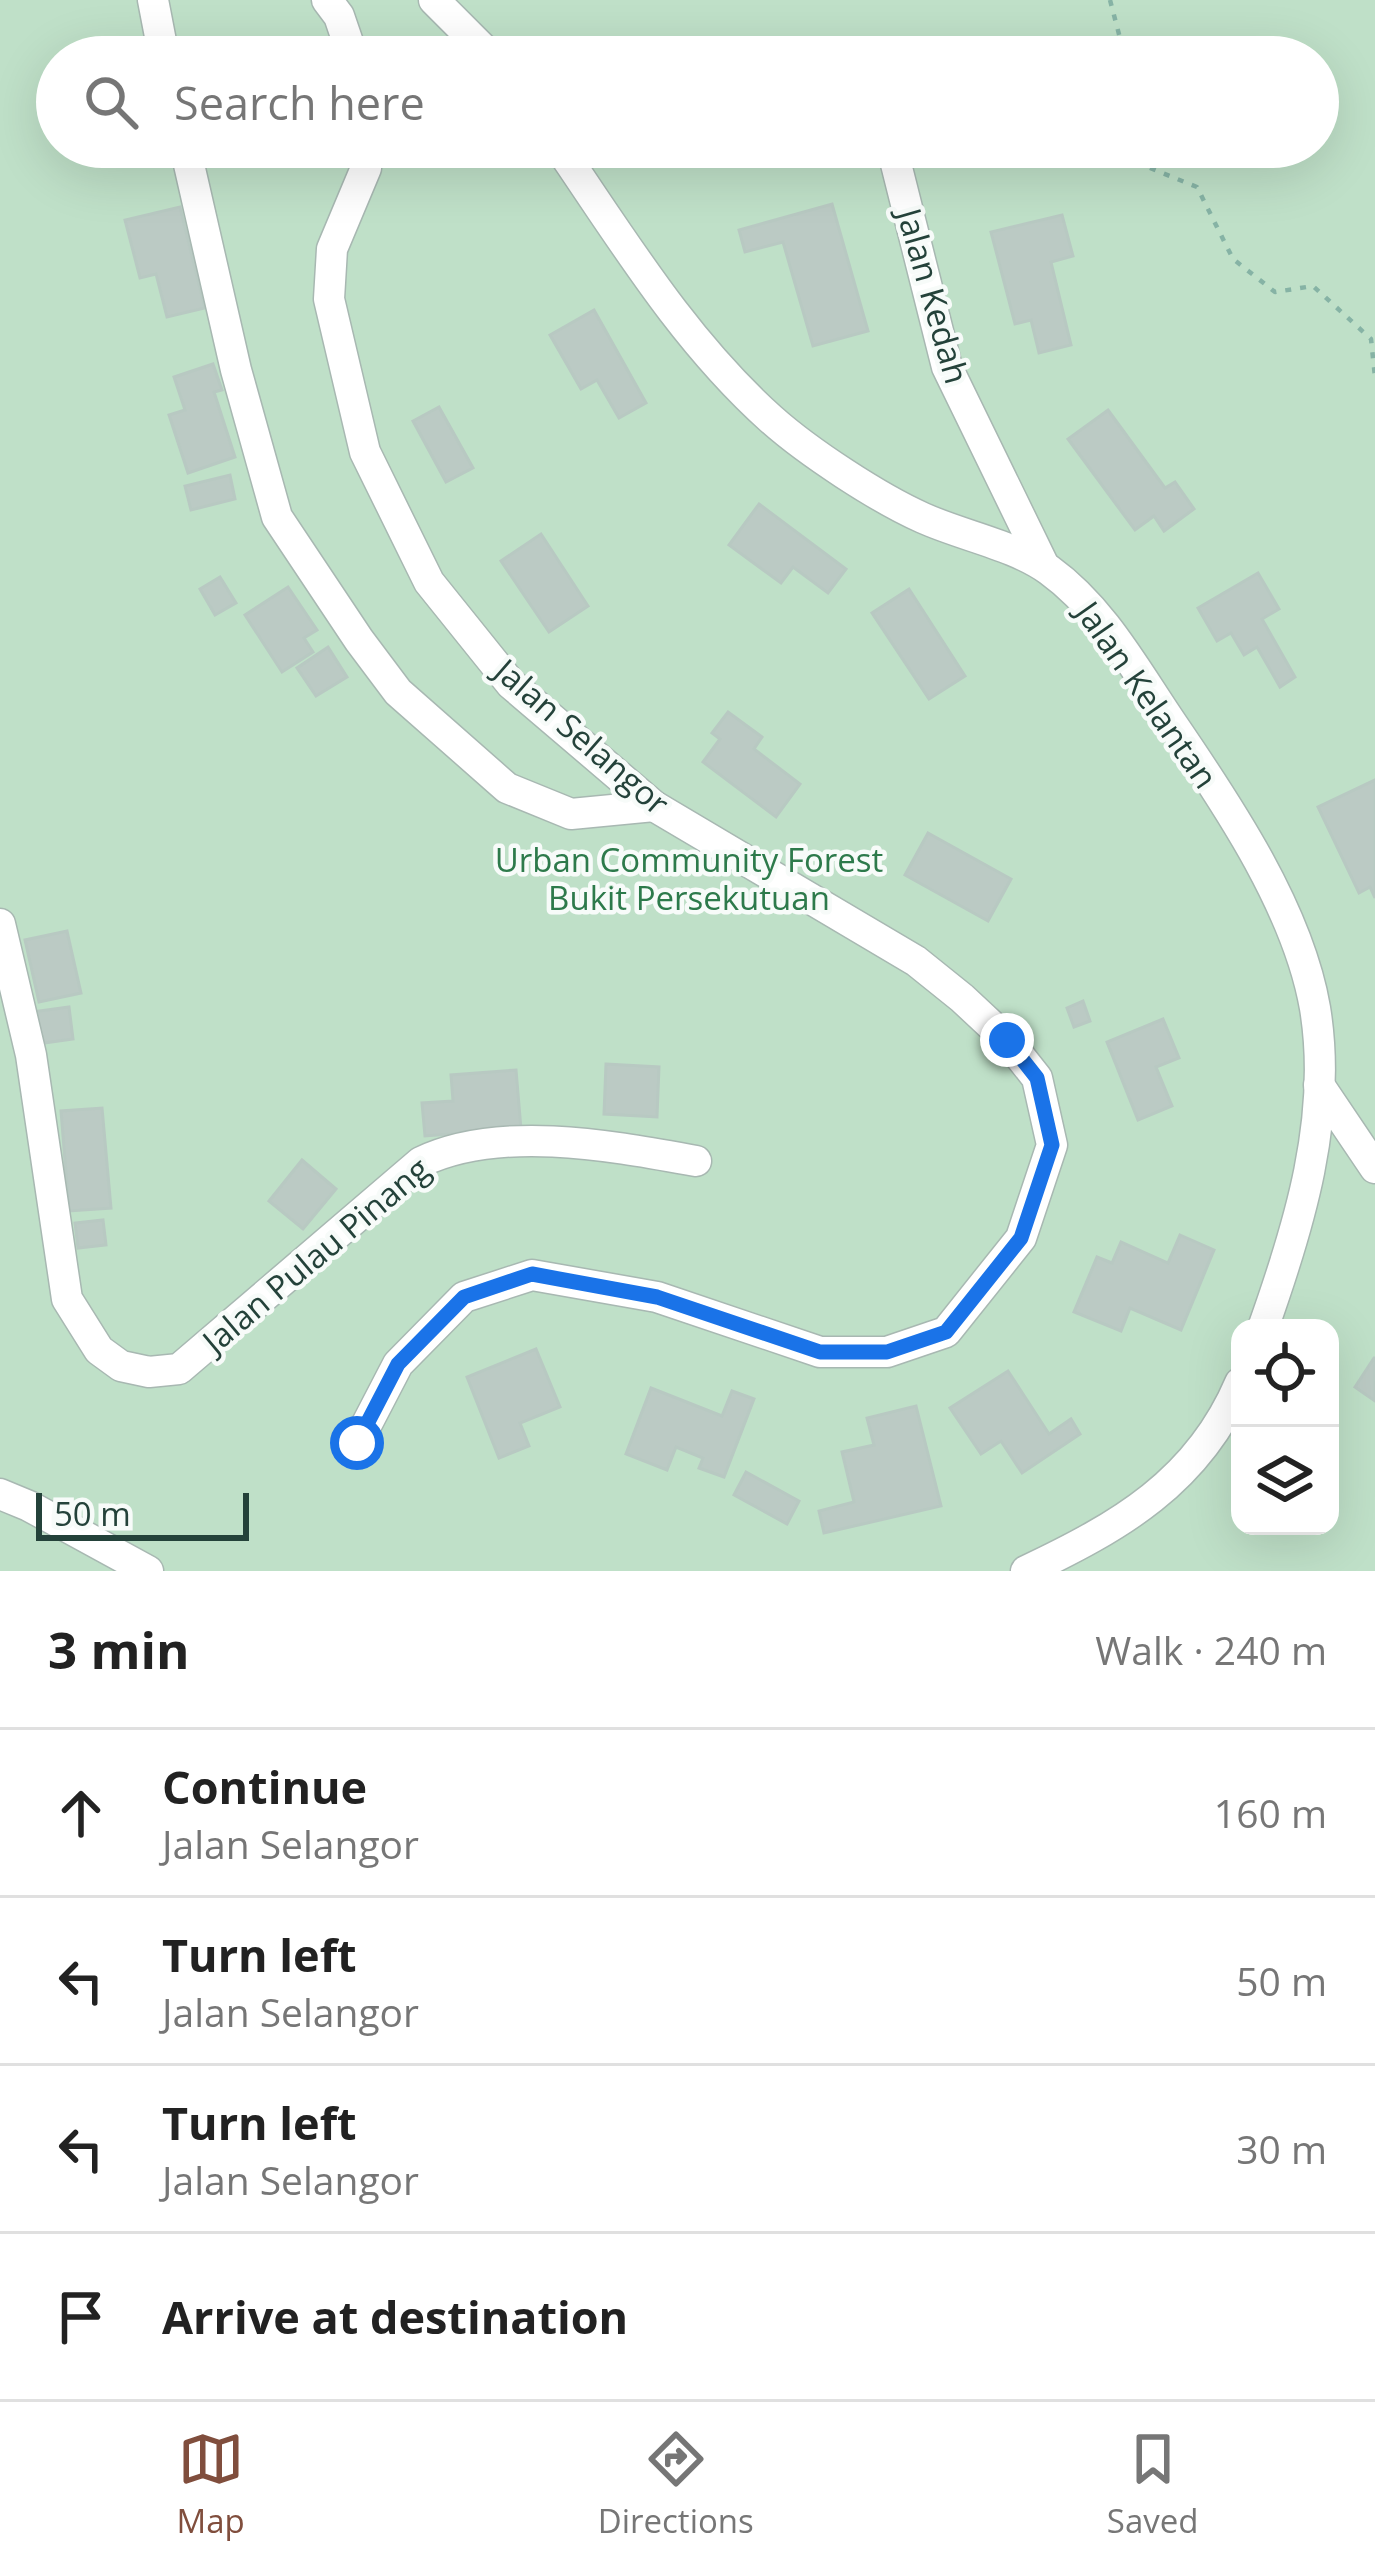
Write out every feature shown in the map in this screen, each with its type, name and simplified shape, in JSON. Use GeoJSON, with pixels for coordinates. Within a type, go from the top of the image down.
{"type":"FeatureCollection","features":[{"type":"Feature","properties":{"kind":"street"},"geometry":{"type":"LineString","coordinates":[[153,0],[160,36]]}},
{"type":"Feature","properties":{"kind":"street"},"geometry":{"type":"LineString","coordinates":[[327,0],[346,36]]}},
{"type":"Feature","properties":{"kind":"street"},"geometry":{"type":"LineString","coordinates":[[434,0],[470,36]]}},
{"type":"Feature","properties":{"kind":"street"},"geometry":{"type":"LineString","coordinates":[[190,168],[236,370],[277,517],[359,640],[398,692],[507,788],[571,814],[654,806]]}},
{"type":"Feature","properties":{"kind":"street","name":"Jalan Selangor"},"geometry":{"type":"LineString","coordinates":[[357,1443],[398,1364],[464,1297],[532,1274],[657,1297],[820,1352],[887,1352],[946,1332],[1021,1238],[1052,1145],[1037,1078],[1007,1040],[916,961],[654,806],[511,684],[429,582],[365,452],[329,299],[332,249],[366,168]]}},
{"type":"Feature","properties":{"kind":"street","name":"Jalan Kelantan"},"geometry":{"type":"LineString","coordinates":[[574,168],[650,284],[772,420],[920,517],[1044,566],[1103,622],[1201,765],[1288,919],[1315,1008],[1319,1085],[1311,1166],[1294,1242],[1266,1319]]}},
{"type":"Feature","properties":{"kind":"street","name":"Jalan Kedah"},"geometry":{"type":"LineString","coordinates":[[904,168],[947,367],[1044,566]]}},
{"type":"Feature","properties":{"kind":"street","name":"Jalan Pulau Pinang"},"geometry":{"type":"LineString","coordinates":[[0,924],[31,1055],[67,1299],[99,1350],[121,1366],[148,1372],[179,1369],[421,1162],[443,1151],[563,1142],[696,1161]]}},
{"type":"Feature","properties":{"kind":"street"},"geometry":{"type":"LineString","coordinates":[[1319,1085],[1375,1168]]}},
{"type":"Feature","properties":{"kind":"street"},"geometry":{"type":"LineString","coordinates":[[1026,1571],[1148,1503],[1189,1468],[1231,1399]]}},
{"type":"Feature","properties":{"kind":"street"},"geometry":{"type":"LineString","coordinates":[[0,1495],[148,1571]]}},
{"type":"Feature","properties":{"kind":"path"},"geometry":{"type":"LineString","coordinates":[[1110,0],[1119,36]]}},
{"type":"Feature","properties":{"kind":"path"},"geometry":{"type":"LineString","coordinates":[[1150,168],[1197,188],[1233,260],[1275,292],[1312,286],[1373,338],[1375,377]]}},
{"type":"Feature","properties":{"kind":"green space","name":"Urban Community Forest Bukit Persekutuan"},"geometry":{"type":"Polygon","coordinates":[[[0,0],[1375,0],[1375,1571],[0,1571],[0,0]]]}},
{"type":"Feature","properties":{"kind":"building"},"geometry":{"type":"Polygon","coordinates":[[[832,204],[868,331],[813,346],[783,242],[745,252],[739,230],[832,204]]]}},
{"type":"Feature","properties":{"kind":"building"},"geometry":{"type":"Polygon","coordinates":[[[180,207],[205,308],[167,317],[156,274],[140,278],[125,220],[180,207]]]}},
{"type":"Feature","properties":{"kind":"building"},"geometry":{"type":"Polygon","coordinates":[[[1062,215],[1073,256],[1051,262],[1071,345],[1039,353],[1031,320],[1015,324],[991,232],[1062,215]]]}},
{"type":"Feature","properties":{"kind":"building"},"geometry":{"type":"Polygon","coordinates":[[[594,310],[646,403],[619,418],[597,380],[581,389],[550,335],[594,310]]]}},
{"type":"Feature","properties":{"kind":"building"},"geometry":{"type":"Polygon","coordinates":[[[213,364],[222,390],[214,392],[235,457],[188,473],[169,415],[185,410],[174,377],[213,364]]]}},
{"type":"Feature","properties":{"kind":"building"},"geometry":{"type":"Polygon","coordinates":[[[439,407],[473,468],[446,482],[413,421],[439,407]]]}},
{"type":"Feature","properties":{"kind":"building"},"geometry":{"type":"Polygon","coordinates":[[[1108,410],[1165,488],[1175,482],[1194,509],[1164,531],[1154,516],[1135,530],[1068,439],[1108,410]]]}},
{"type":"Feature","properties":{"kind":"building"},"geometry":{"type":"Polygon","coordinates":[[[230,475],[235,499],[191,510],[185,486],[230,475]]]}},
{"type":"Feature","properties":{"kind":"building"},"geometry":{"type":"Polygon","coordinates":[[[759,504],[846,569],[828,593],[793,567],[781,583],[729,545],[759,504]]]}},
{"type":"Feature","properties":{"kind":"building"},"geometry":{"type":"Polygon","coordinates":[[[541,534],[588,606],[549,632],[501,561],[541,534]]]}},
{"type":"Feature","properties":{"kind":"building"},"geometry":{"type":"Polygon","coordinates":[[[1258,573],[1279,609],[1262,619],[1295,677],[1280,687],[1257,647],[1244,655],[1231,633],[1217,641],[1198,608],[1258,573]]]}},
{"type":"Feature","properties":{"kind":"building"},"geometry":{"type":"Polygon","coordinates":[[[220,577],[236,603],[215,615],[200,589],[220,577]]]}},
{"type":"Feature","properties":{"kind":"building"},"geometry":{"type":"Polygon","coordinates":[[[288,587],[317,630],[304,638],[313,652],[282,672],[245,615],[288,587]]]}},
{"type":"Feature","properties":{"kind":"building"},"geometry":{"type":"Polygon","coordinates":[[[909,589],[965,676],[929,699],[872,613],[909,589]]]}},
{"type":"Feature","properties":{"kind":"building"},"geometry":{"type":"Polygon","coordinates":[[[328,647],[347,677],[316,696],[297,668],[328,647]]]}},
{"type":"Feature","properties":{"kind":"building"},"geometry":{"type":"Polygon","coordinates":[[[728,712],[762,737],[754,749],[800,784],[776,817],[703,762],[720,739],[712,733],[728,712]]]}},
{"type":"Feature","properties":{"kind":"building"},"geometry":{"type":"Polygon","coordinates":[[[1375,780],[1375,898],[1370,887],[1359,893],[1318,807],[1375,780]]]}},
{"type":"Feature","properties":{"kind":"building"},"geometry":{"type":"Polygon","coordinates":[[[928,833],[1011,879],[988,921],[905,875],[928,833]]]}},
{"type":"Feature","properties":{"kind":"building"},"geometry":{"type":"Polygon","coordinates":[[[67,931],[81,993],[39,1002],[25,940],[67,931]]]}},
{"type":"Feature","properties":{"kind":"building"},"geometry":{"type":"Polygon","coordinates":[[[1083,1001],[1090,1021],[1074,1027],[1067,1008],[1083,1001]]]}},
{"type":"Feature","properties":{"kind":"building"},"geometry":{"type":"Polygon","coordinates":[[[69,1007],[73,1039],[37,1044],[32,1012],[69,1007]]]}},
{"type":"Feature","properties":{"kind":"building"},"geometry":{"type":"Polygon","coordinates":[[[1163,1019],[1179,1058],[1156,1067],[1172,1106],[1138,1120],[1107,1042],[1163,1019]]]}},
{"type":"Feature","properties":{"kind":"building"},"geometry":{"type":"Polygon","coordinates":[[[606,1064],[659,1067],[657,1117],[604,1114],[606,1064]]]}},
{"type":"Feature","properties":{"kind":"building"},"geometry":{"type":"Polygon","coordinates":[[[516,1070],[521,1129],[425,1136],[422,1103],[453,1101],[451,1075],[516,1070]]]}},
{"type":"Feature","properties":{"kind":"building"},"geometry":{"type":"Polygon","coordinates":[[[102,1108],[111,1208],[69,1211],[61,1111],[102,1108]]]}},
{"type":"Feature","properties":{"kind":"building"},"geometry":{"type":"Polygon","coordinates":[[[302,1160],[336,1189],[303,1229],[269,1201],[302,1160]]]}},
{"type":"Feature","properties":{"kind":"building"},"geometry":{"type":"Polygon","coordinates":[[[103,1220],[106,1245],[78,1248],[75,1223],[103,1220]]]}},
{"type":"Feature","properties":{"kind":"building"},"geometry":{"type":"Polygon","coordinates":[[[1180,1235],[1214,1250],[1181,1330],[1130,1308],[1121,1331],[1074,1312],[1097,1257],[1112,1263],[1121,1242],[1168,1263],[1180,1235]]]}},
{"type":"Feature","properties":{"kind":"building"},"geometry":{"type":"Polygon","coordinates":[[[536,1349],[560,1407],[520,1423],[529,1446],[499,1458],[467,1377],[536,1349]]]}},
{"type":"Feature","properties":{"kind":"building"},"geometry":{"type":"Polygon","coordinates":[[[1375,1358],[1375,1401],[1355,1387],[1375,1358]]]}},
{"type":"Feature","properties":{"kind":"building"},"geometry":{"type":"Polygon","coordinates":[[[1008,1371],[1049,1434],[1071,1419],[1080,1434],[1022,1473],[1001,1441],[981,1454],[950,1408],[1008,1371]]]}},
{"type":"Feature","properties":{"kind":"building"},"geometry":{"type":"Polygon","coordinates":[[[651,1388],[722,1416],[732,1391],[754,1399],[724,1477],[699,1468],[703,1458],[676,1447],[667,1470],[626,1454],[651,1388]]]}},
{"type":"Feature","properties":{"kind":"building"},"geometry":{"type":"Polygon","coordinates":[[[916,1406],[941,1506],[824,1533],[819,1511],[854,1502],[842,1452],[874,1445],[867,1418],[916,1406]]]}},
{"type":"Feature","properties":{"kind":"building"},"geometry":{"type":"Polygon","coordinates":[[[746,1472],[799,1501],[787,1524],[734,1495],[746,1472]]]}},
{"type":"Feature","properties":{"kind":"route"},"geometry":{"type":"LineString","coordinates":[[357,1443],[398,1364],[464,1297],[532,1274],[657,1297],[820,1352],[887,1352],[946,1332],[1021,1238],[1052,1145],[1037,1078],[1007,1040]]}}]}
